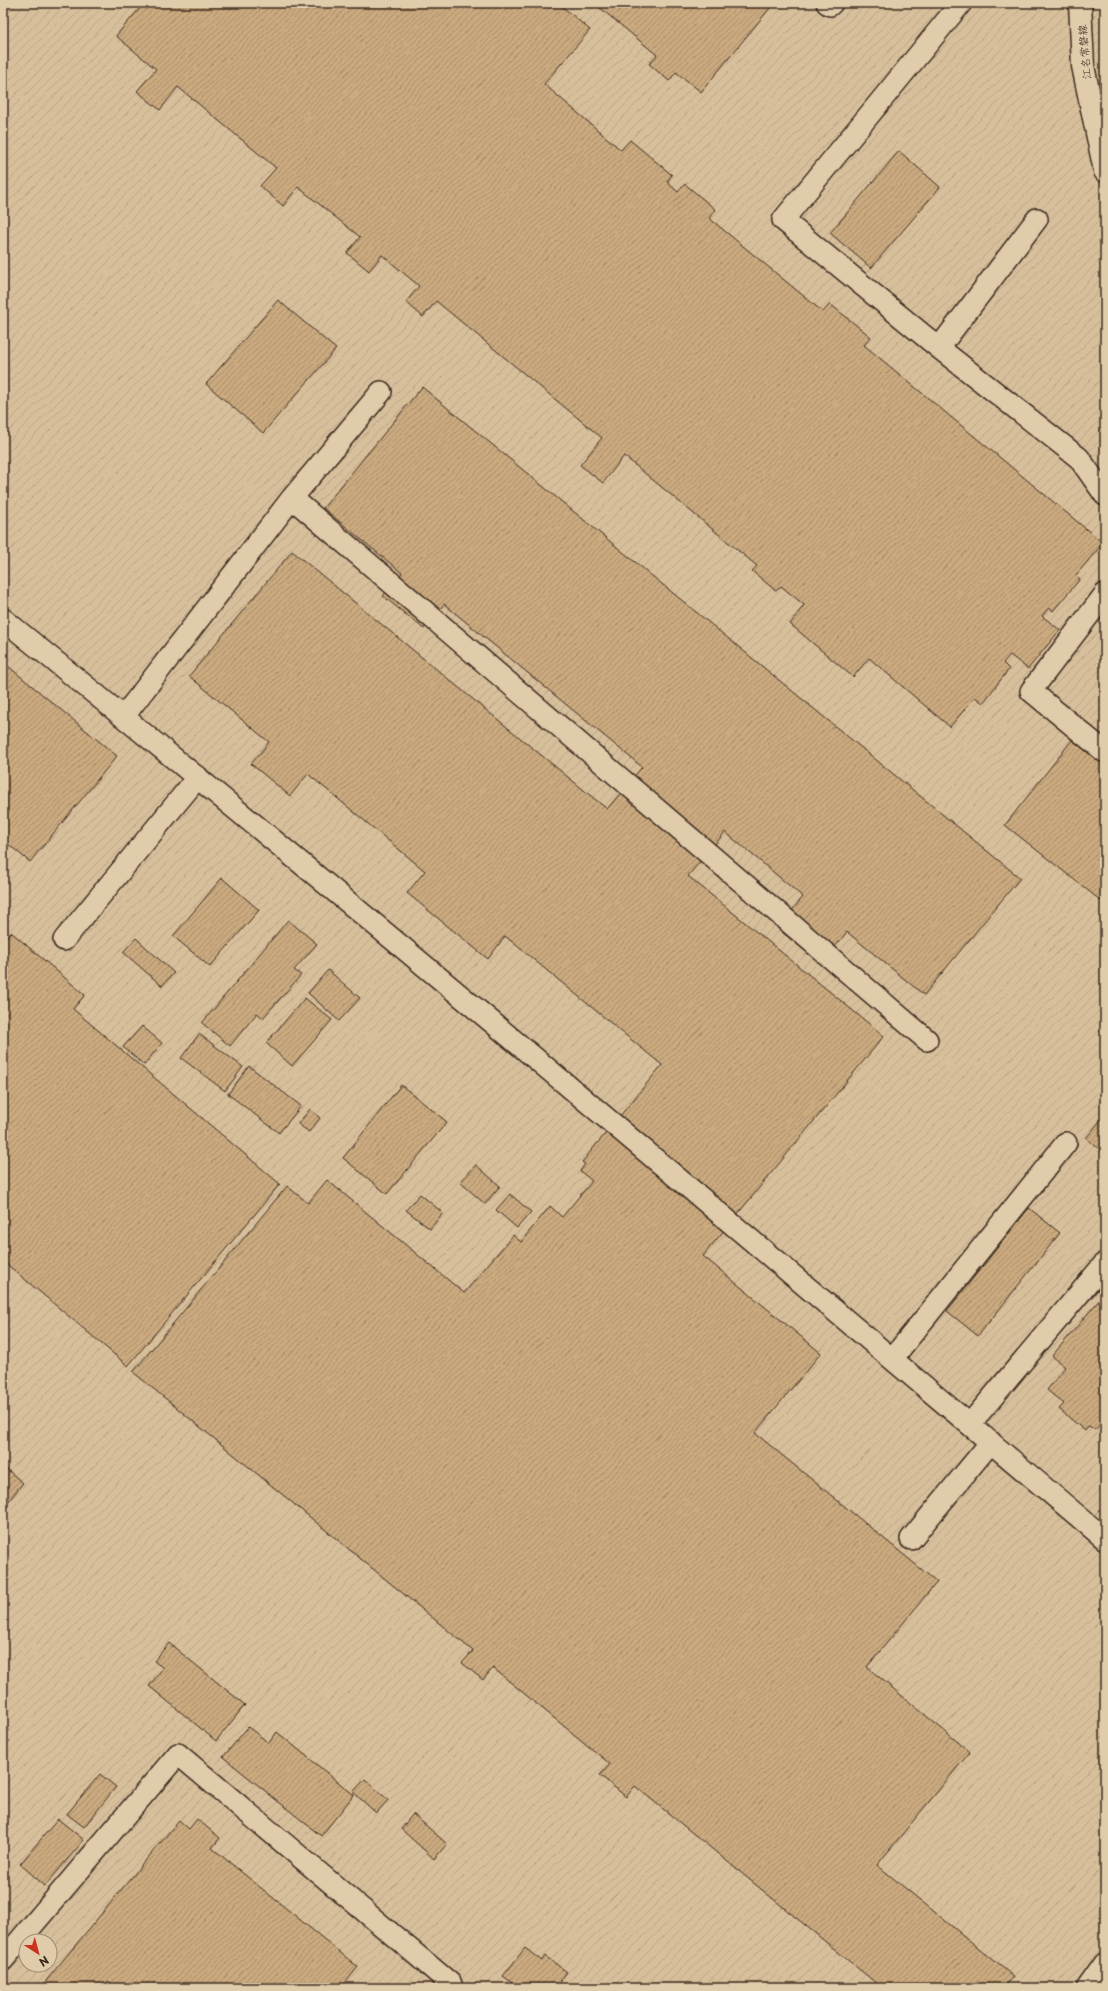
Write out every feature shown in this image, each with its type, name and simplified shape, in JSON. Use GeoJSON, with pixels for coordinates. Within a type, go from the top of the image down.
{"type":"FeatureCollection","features":[{"type":"Feature","properties":{"kind":"main road","name":"江名常磐線"},"geometry":{"type":"LineString","coordinates":[[1080,3],[1083,66],[1105,171]]}},
{"type":"Feature","properties":{"kind":"main road"},"geometry":{"type":"LineString","coordinates":[[1088,1988],[1105,1964]]}},
{"type":"Feature","properties":{"kind":"lane"},"geometry":{"type":"LineString","coordinates":[[827,3],[830,5],[832,3]]}},
{"type":"Feature","properties":{"kind":"lane"},"geometry":{"type":"LineString","coordinates":[[961,3],[783,220],[939,348],[1079,458],[1105,495]]}},
{"type":"Feature","properties":{"kind":"lane"},"geometry":{"type":"LineString","coordinates":[[939,348],[1037,218]]}},
{"type":"Feature","properties":{"kind":"lane"},"geometry":{"type":"LineString","coordinates":[[124,716],[292,498],[381,392]]}},
{"type":"Feature","properties":{"kind":"lane"},"geometry":{"type":"LineString","coordinates":[[292,498],[927,1040]]}},
{"type":"Feature","properties":{"kind":"lane"},"geometry":{"type":"LineString","coordinates":[[1105,594],[1031,691],[1105,752]]}},
{"type":"Feature","properties":{"kind":"lane"},"geometry":{"type":"LineString","coordinates":[[3,619],[198,777],[970,1424],[1105,1539]]}},
{"type":"Feature","properties":{"kind":"lane"},"geometry":{"type":"LineString","coordinates":[[64,940],[198,777]]}},
{"type":"Feature","properties":{"kind":"lane"},"geometry":{"type":"LineString","coordinates":[[892,1359],[1066,1143]]}},
{"type":"Feature","properties":{"kind":"lane"},"geometry":{"type":"LineString","coordinates":[[970,1424],[1105,1264]]}},
{"type":"Feature","properties":{"kind":"lane"},"geometry":{"type":"LineString","coordinates":[[911,1539],[991,1442]]}},
{"type":"Feature","properties":{"kind":"lane"},"geometry":{"type":"LineString","coordinates":[[3,1960],[178,1754],[451,1984],[448,1988]]}},
{"type":"Feature","properties":{"kind":"shaded area"},"geometry":{"type":"Polygon","coordinates":[[[3,3],[1105,3],[1105,1988],[3,1988],[3,3]]]}},
{"type":"Feature","properties":{"kind":"building"},"geometry":{"type":"Polygon","coordinates":[[[144,3],[558,3],[590,30],[544,84],[621,150],[630,140],[672,175],[667,182],[678,192],[685,184],[716,210],[709,218],[823,312],[830,304],[871,337],[864,345],[1103,543],[1076,575],[1080,579],[1053,611],[1049,608],[1042,616],[1060,630],[1028,669],[1010,655],[1003,663],[1009,669],[983,703],[975,697],[950,727],[869,658],[853,677],[790,624],[804,605],[781,586],[776,591],[752,571],[757,566],[624,456],[603,483],[580,465],[602,438],[436,301],[423,317],[406,302],[419,286],[382,255],[369,271],[347,253],[360,237],[298,187],[283,206],[260,186],[276,168],[178,87],[160,110],[137,91],[156,69],[116,36],[144,3]]]}},
{"type":"Feature","properties":{"kind":"building"},"geometry":{"type":"Polygon","coordinates":[[[594,3],[774,3],[701,92],[676,72],[669,81],[649,64],[657,55],[594,3]]]}},
{"type":"Feature","properties":{"kind":"building"},"geometry":{"type":"Polygon","coordinates":[[[899,151],[940,187],[871,268],[830,233],[899,151]]]}},
{"type":"Feature","properties":{"kind":"building"},"geometry":{"type":"Polygon","coordinates":[[[278,300],[336,349],[263,433],[206,384],[278,300]]]}},
{"type":"Feature","properties":{"kind":"building"},"geometry":{"type":"Polygon","coordinates":[[[422,387],[1020,878],[924,995],[847,932],[821,964],[777,928],[803,897],[725,832],[688,876],[884,1036],[703,1256],[821,1353],[755,1433],[937,1582],[867,1667],[970,1752],[877,1865],[1013,1976],[1003,1988],[882,1988],[635,1786],[626,1797],[600,1775],[610,1764],[493,1668],[483,1680],[462,1663],[473,1651],[133,1372],[287,1186],[308,1203],[327,1180],[464,1293],[513,1235],[521,1242],[550,1206],[562,1217],[592,1181],[580,1171],[585,1164],[582,1162],[662,1065],[505,936],[488,959],[407,893],[425,871],[308,774],[290,796],[251,764],[269,742],[189,676],[292,551],[607,809],[642,767],[444,604],[424,629],[383,596],[402,573],[323,508],[422,387]]]}},
{"type":"Feature","properties":{"kind":"building"},"geometry":{"type":"Polygon","coordinates":[[[3,662],[117,756],[30,862],[3,840],[3,662]]]}},
{"type":"Feature","properties":{"kind":"building"},"geometry":{"type":"Polygon","coordinates":[[[1072,740],[1105,765],[1105,904],[1005,825],[1072,740]]]}},
{"type":"Feature","properties":{"kind":"building"},"geometry":{"type":"Polygon","coordinates":[[[222,878],[259,910],[210,967],[173,936],[222,878]]]}},
{"type":"Feature","properties":{"kind":"building"},"geometry":{"type":"Polygon","coordinates":[[[288,920],[317,944],[294,970],[301,975],[263,1018],[257,1013],[230,1046],[202,1023],[288,920]]]}},
{"type":"Feature","properties":{"kind":"building"},"geometry":{"type":"Polygon","coordinates":[[[11,932],[85,995],[73,1009],[280,1184],[128,1366],[3,1261],[3,941],[11,932]]]}},
{"type":"Feature","properties":{"kind":"building"},"geometry":{"type":"Polygon","coordinates":[[[136,938],[174,973],[162,986],[123,952],[136,938]]]}},
{"type":"Feature","properties":{"kind":"building"},"geometry":{"type":"Polygon","coordinates":[[[328,970],[360,998],[339,1021],[308,993],[328,970]]]}},
{"type":"Feature","properties":{"kind":"building"},"geometry":{"type":"Polygon","coordinates":[[[305,998],[332,1020],[292,1066],[266,1043],[305,998]]]}},
{"type":"Feature","properties":{"kind":"building"},"geometry":{"type":"Polygon","coordinates":[[[142,1026],[162,1043],[144,1065],[123,1047],[142,1026]]]}},
{"type":"Feature","properties":{"kind":"building"},"geometry":{"type":"Polygon","coordinates":[[[199,1034],[243,1067],[225,1091],[181,1058],[199,1034]]]}},
{"type":"Feature","properties":{"kind":"building"},"geometry":{"type":"Polygon","coordinates":[[[249,1066],[301,1106],[279,1133],[228,1094],[249,1066]]]}},
{"type":"Feature","properties":{"kind":"building"},"geometry":{"type":"Polygon","coordinates":[[[401,1085],[447,1122],[387,1194],[343,1158],[401,1085]]]}},
{"type":"Feature","properties":{"kind":"building"},"geometry":{"type":"Polygon","coordinates":[[[310,1109],[320,1118],[309,1132],[298,1124],[310,1109]]]}},
{"type":"Feature","properties":{"kind":"building"},"geometry":{"type":"Polygon","coordinates":[[[1105,1115],[1105,1154],[1086,1138],[1105,1115]]]}},
{"type":"Feature","properties":{"kind":"building"},"geometry":{"type":"Polygon","coordinates":[[[476,1165],[500,1186],[485,1204],[460,1182],[476,1165]]]}},
{"type":"Feature","properties":{"kind":"building"},"geometry":{"type":"Polygon","coordinates":[[[420,1194],[443,1213],[430,1229],[406,1210],[420,1194]]]}},
{"type":"Feature","properties":{"kind":"building"},"geometry":{"type":"Polygon","coordinates":[[[510,1194],[531,1212],[517,1228],[496,1210],[510,1194]]]}},
{"type":"Feature","properties":{"kind":"building"},"geometry":{"type":"Polygon","coordinates":[[[1029,1208],[1060,1233],[978,1336],[947,1311],[1029,1208]]]}},
{"type":"Feature","properties":{"kind":"building"},"geometry":{"type":"Polygon","coordinates":[[[1101,1298],[1105,1302],[1105,1418],[1095,1430],[1089,1426],[1085,1431],[1059,1409],[1064,1404],[1047,1390],[1065,1367],[1052,1356],[1101,1298]]]}},
{"type":"Feature","properties":{"kind":"building"},"geometry":{"type":"Polygon","coordinates":[[[3,1466],[23,1483],[3,1508],[3,1466]]]}},
{"type":"Feature","properties":{"kind":"building"},"geometry":{"type":"Polygon","coordinates":[[[169,1643],[245,1705],[216,1741],[149,1686],[163,1668],[154,1661],[169,1643]]]}},
{"type":"Feature","properties":{"kind":"building"},"geometry":{"type":"Polygon","coordinates":[[[248,1727],[269,1743],[277,1732],[354,1795],[321,1836],[223,1757],[248,1727]]]}},
{"type":"Feature","properties":{"kind":"building"},"geometry":{"type":"Polygon","coordinates":[[[100,1774],[116,1787],[84,1827],[67,1814],[100,1774]]]}},
{"type":"Feature","properties":{"kind":"building"},"geometry":{"type":"Polygon","coordinates":[[[365,1779],[388,1800],[376,1813],[353,1792],[365,1779]]]}},
{"type":"Feature","properties":{"kind":"building"},"geometry":{"type":"Polygon","coordinates":[[[413,1814],[447,1844],[434,1859],[401,1829],[413,1814]]]}},
{"type":"Feature","properties":{"kind":"building"},"geometry":{"type":"Polygon","coordinates":[[[58,1819],[84,1840],[45,1886],[20,1864],[58,1819]]]}},
{"type":"Feature","properties":{"kind":"building"},"geometry":{"type":"Polygon","coordinates":[[[197,1819],[220,1838],[212,1848],[358,1967],[341,1988],[40,1988],[52,1973],[58,1973],[58,1966],[179,1820],[189,1829],[197,1819]]]}},
{"type":"Feature","properties":{"kind":"building"},"geometry":{"type":"Polygon","coordinates":[[[525,1948],[542,1961],[545,1956],[567,1972],[558,1984],[560,1986],[559,1988],[519,1988],[503,1976],[525,1948]]]}}]}
